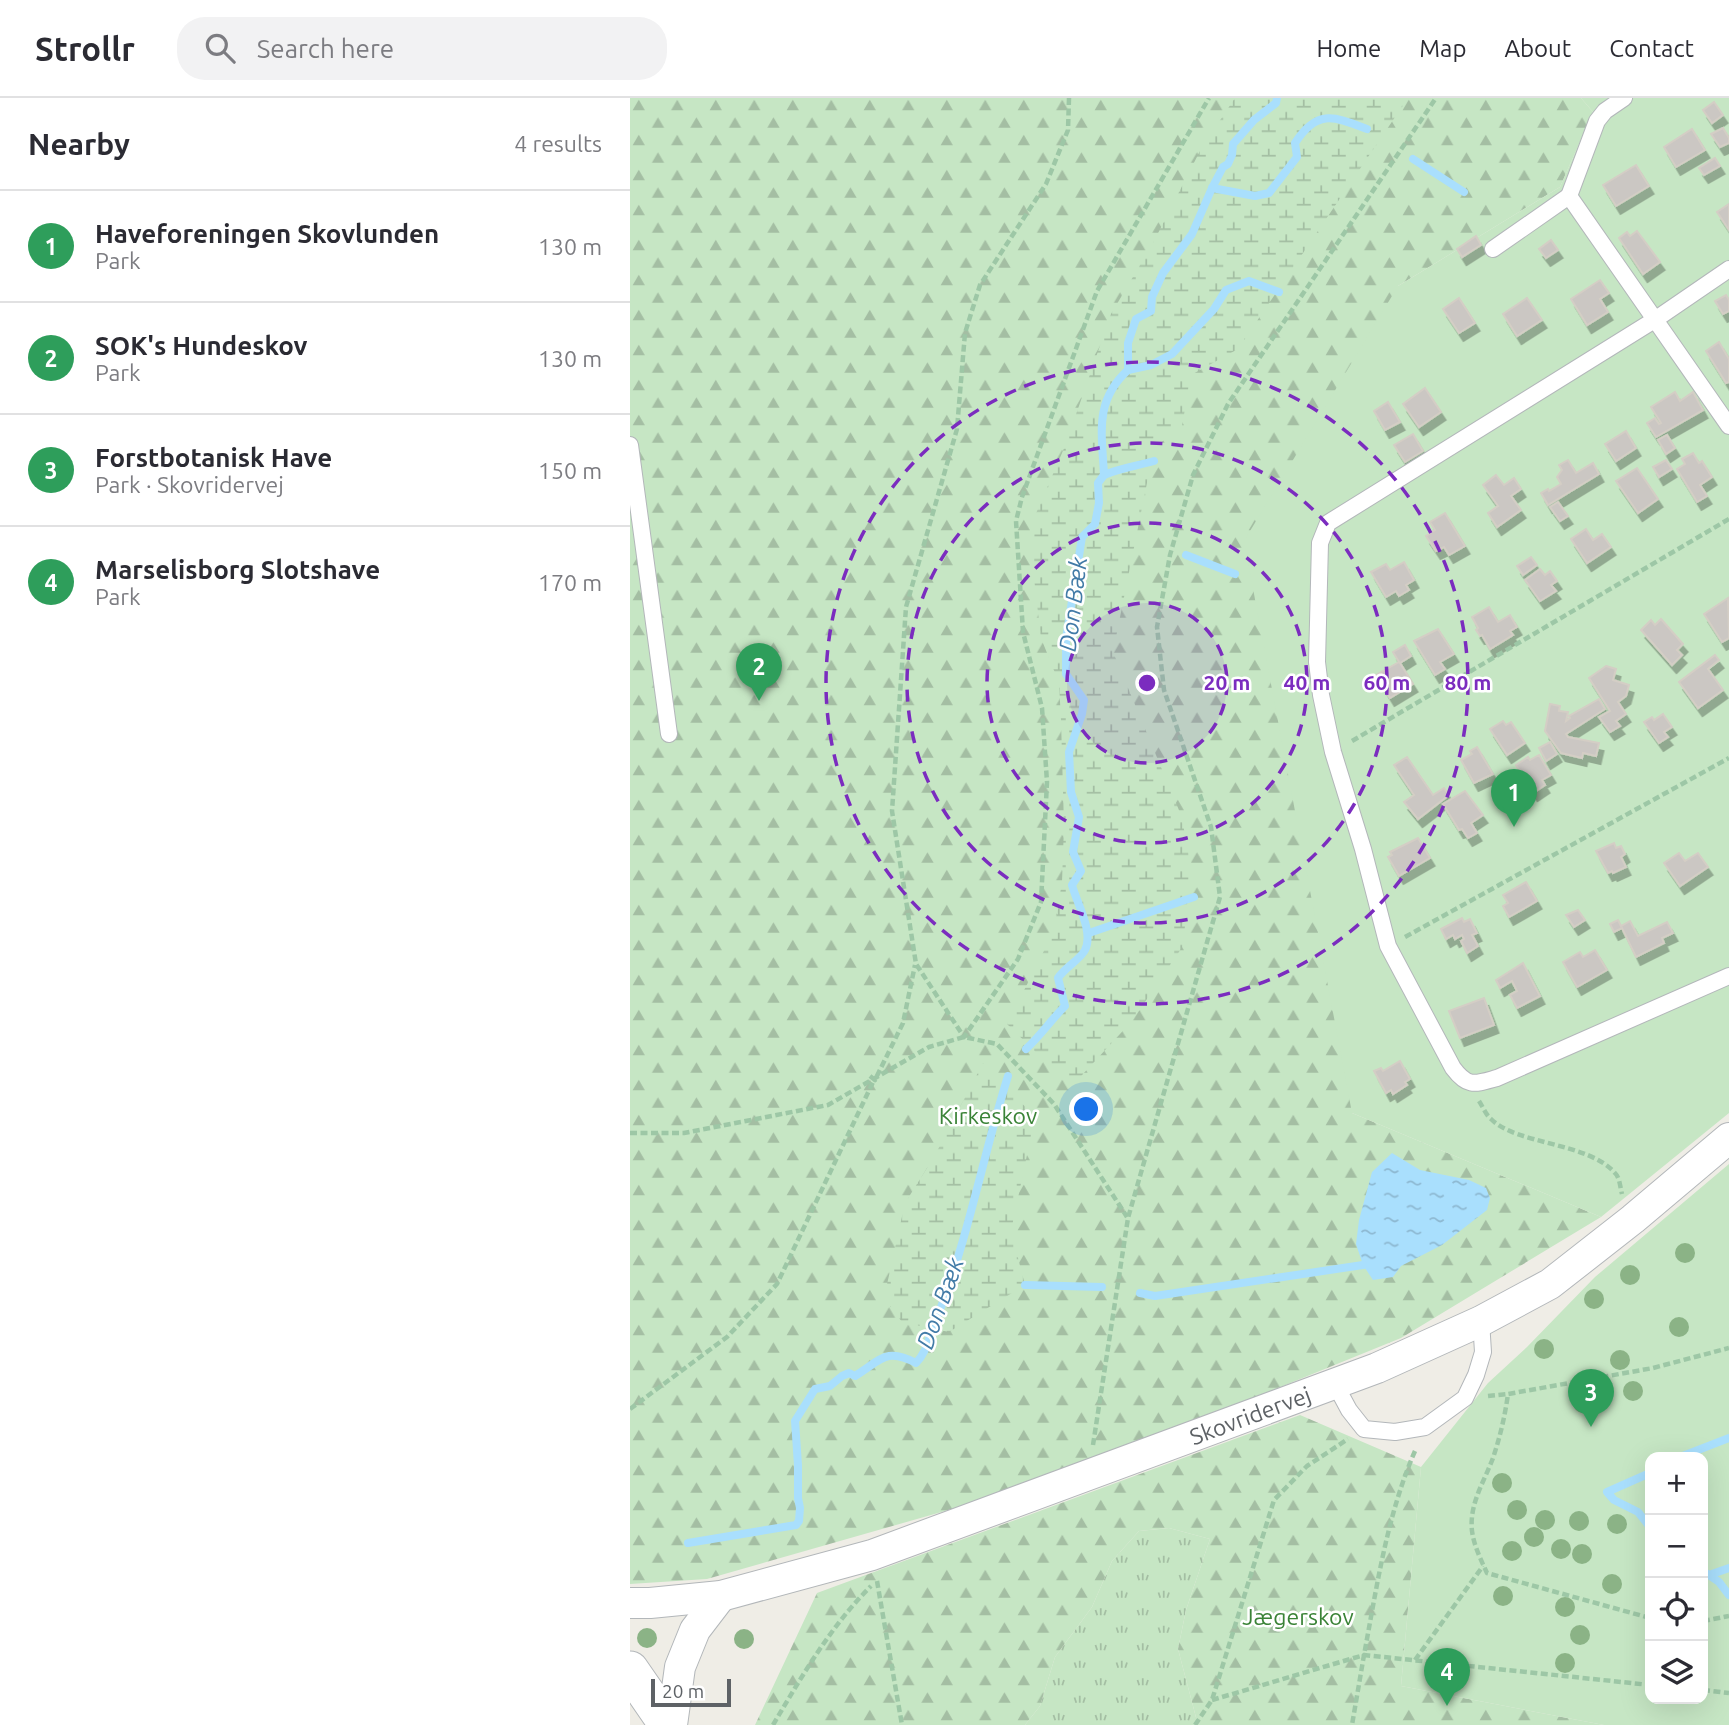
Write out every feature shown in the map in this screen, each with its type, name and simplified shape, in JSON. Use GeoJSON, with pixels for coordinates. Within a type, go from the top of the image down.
{"type":"FeatureCollection","features":[{"type":"Feature","properties":{"kind":"street","name":"Skovridervej"},"geometry":{"type":"LineString","coordinates":[[630,1603],[650,1604],[722,1596],[872,1555],[1377,1368],[1481,1321],[1550,1284],[1729,1138]]}},
{"type":"Feature","properties":{"kind":"street"},"geometry":{"type":"LineString","coordinates":[[670,1725],[680,1667],[695,1630],[722,1596]]}},
{"type":"Feature","properties":{"kind":"street"},"geometry":{"type":"LineString","coordinates":[[630,1670],[670,1725]]}},
{"type":"Feature","properties":{"kind":"lane"},"geometry":{"type":"LineString","coordinates":[[1493,248],[1569,196],[1597,121],[1605,111],[1624,98]]}},
{"type":"Feature","properties":{"kind":"lane"},"geometry":{"type":"LineString","coordinates":[[1569,196],[1729,426]]}},
{"type":"Feature","properties":{"kind":"lane"},"geometry":{"type":"LineString","coordinates":[[1729,269],[1656,319],[1328,523],[1320,544],[1317,662],[1333,752],[1363,849],[1388,946],[1453,1068],[1463,1080],[1475,1084],[1497,1078],[1729,976]]}},
{"type":"Feature","properties":{"kind":"lane"},"geometry":{"type":"LineString","coordinates":[[630,446],[669,734]]}},
{"type":"Feature","properties":{"kind":"lane"},"geometry":{"type":"LineString","coordinates":[[1335,1384],[1349,1410],[1364,1429],[1395,1432],[1426,1427],[1465,1398],[1483,1352],[1481,1321]]}},
{"type":"Feature","properties":{"kind":"path"},"geometry":{"type":"LineString","coordinates":[[630,1409],[727,1337],[777,1284],[872,1078],[903,1023],[916,964],[892,811],[906,607],[957,429],[965,333],[980,285],[1046,184],[1068,130],[1069,98]]}},
{"type":"Feature","properties":{"kind":"path"},"geometry":{"type":"LineString","coordinates":[[964,1037],[1018,959],[1041,902],[1047,782],[1042,708],[1023,632],[1016,521],[1022,497],[1097,290],[1209,98]]}},
{"type":"Feature","properties":{"kind":"path"},"geometry":{"type":"LineString","coordinates":[[1089,1474],[1128,1218],[1220,897],[1211,827],[1164,690],[1157,627],[1170,555],[1193,475],[1228,404],[1436,98]]}},
{"type":"Feature","properties":{"kind":"path"},"geometry":{"type":"LineString","coordinates":[[1372,728],[1729,519]]}},
{"type":"Feature","properties":{"kind":"path"},"geometry":{"type":"LineString","coordinates":[[1417,931],[1729,758]]}},
{"type":"Feature","properties":{"kind":"path"},"geometry":{"type":"LineString","coordinates":[[916,964],[964,1037]]}},
{"type":"Feature","properties":{"kind":"path"},"geometry":{"type":"LineString","coordinates":[[630,1133],[684,1133],[828,1105],[929,1047],[964,1037],[997,1044],[1054,1104],[1128,1218]]}},
{"type":"Feature","properties":{"kind":"path"},"geometry":{"type":"LineString","coordinates":[[1475,1084],[1478,1098],[1489,1118],[1499,1125],[1589,1157],[1616,1174],[1625,1209],[1633,1219]]}},
{"type":"Feature","properties":{"kind":"path"},"geometry":{"type":"LineString","coordinates":[[1645,1617],[1487,1573],[1472,1530],[1476,1496],[1492,1461],[1505,1420],[1508,1394],[1653,1368],[1729,1348]]}},
{"type":"Feature","properties":{"kind":"path"},"geometry":{"type":"LineString","coordinates":[[1352,1725],[1383,1556],[1402,1482],[1426,1427]]}},
{"type":"Feature","properties":{"kind":"path"},"geometry":{"type":"LineString","coordinates":[[1195,1725],[1212,1700],[1274,1500],[1307,1466],[1364,1429]]}},
{"type":"Feature","properties":{"kind":"path"},"geometry":{"type":"LineString","coordinates":[[1415,1660],[1483,1565]]}},
{"type":"Feature","properties":{"kind":"path"},"geometry":{"type":"LineString","coordinates":[[773,1725],[813,1657],[849,1608],[877,1580],[902,1725]]}},
{"type":"Feature","properties":{"kind":"path"},"geometry":{"type":"LineString","coordinates":[[1708,1620],[1729,1616]]}},
{"type":"Feature","properties":{"kind":"path"},"geometry":{"type":"LineString","coordinates":[[1212,1700],[1364,1655],[1645,1684]]}},
{"type":"Feature","properties":{"kind":"path"},"geometry":{"type":"LineString","coordinates":[[1708,1691],[1729,1693]]}},
{"type":"Feature","properties":{"kind":"green space","name":"Kirkeskov"},"geometry":{"type":"Polygon","coordinates":[[[630,98],[1581,98],[1593,112],[1560,187],[1398,286],[1352,1113],[1601,1217],[1401,1338],[1204,1418],[959,1507],[707,1579],[630,1584],[630,98]]]}},
{"type":"Feature","properties":{"kind":"green space"},"geometry":{"type":"Polygon","coordinates":[[[1235,98],[1408,98],[1238,349],[1191,375],[1182,426],[1154,448],[1113,652],[1181,815],[1191,864],[1183,946],[1132,1021],[1071,1087],[1007,1024],[1054,931],[1062,882],[1064,826],[1059,683],[1041,638],[1033,570],[1035,516],[1065,446],[1111,314],[1153,243],[1202,147],[1235,98]]]}},
{"type":"Feature","properties":{"kind":"green space"},"geometry":{"type":"Polygon","coordinates":[[[1581,98],[1729,98],[1729,1113],[1601,1217],[1352,1113],[1244,541],[1398,286],[1560,187],[1593,112],[1581,98]]]}},
{"type":"Feature","properties":{"kind":"green space"},"geometry":{"type":"Polygon","coordinates":[[[983,1063],[1035,1117],[1011,1231],[1025,1285],[949,1332],[902,1322],[884,1298],[905,1203],[934,1157],[983,1063]]]}},
{"type":"Feature","properties":{"kind":"green space"},"geometry":{"type":"Polygon","coordinates":[[[1729,1164],[1729,1725],[1604,1725],[1401,1686],[1421,1467],[1488,1383],[1595,1277],[1729,1164]]]}},
{"type":"Feature","properties":{"kind":"green space","name":"Jægerskov"},"geometry":{"type":"Polygon","coordinates":[[[1300,1415],[1421,1467],[1401,1686],[1604,1725],[1198,1725],[1178,1649],[1186,1610],[1210,1539],[1169,1528],[1139,1531],[1112,1561],[1092,1607],[1055,1657],[1040,1706],[1025,1725],[755,1725],[817,1593],[1300,1415]]]}},
{"type":"Feature","properties":{"kind":"green space"},"geometry":{"type":"Polygon","coordinates":[[[1169,1528],[1210,1539],[1186,1610],[1178,1649],[1198,1725],[1025,1725],[1040,1706],[1055,1657],[1092,1607],[1112,1561],[1139,1531],[1169,1528]]]}},
{"type":"Feature","properties":{"kind":"water"},"geometry":{"type":"Polygon","coordinates":[[[1392,1153],[1420,1170],[1469,1180],[1486,1188],[1490,1198],[1487,1210],[1442,1245],[1401,1266],[1393,1277],[1373,1280],[1363,1265],[1356,1244],[1359,1220],[1372,1172],[1392,1153]]]}},
{"type":"Feature","properties":{"kind":"building"},"geometry":{"type":"Polygon","coordinates":[[[1714,102],[1723,115],[1712,123],[1703,110],[1714,102]]]}},
{"type":"Feature","properties":{"kind":"building"},"geometry":{"type":"Polygon","coordinates":[[[1723,128],[1729,143],[1720,147],[1711,134],[1723,128]]]}},
{"type":"Feature","properties":{"kind":"building"},"geometry":{"type":"Polygon","coordinates":[[[1692,129],[1705,150],[1676,167],[1664,147],[1692,129]]]}},
{"type":"Feature","properties":{"kind":"building"},"geometry":{"type":"Polygon","coordinates":[[[1715,158],[1720,166],[1704,175],[1699,168],[1715,158]]]}},
{"type":"Feature","properties":{"kind":"building"},"geometry":{"type":"Polygon","coordinates":[[[1636,165],[1649,186],[1616,206],[1603,185],[1636,165]]]}},
{"type":"Feature","properties":{"kind":"building"},"geometry":{"type":"Polygon","coordinates":[[[1729,204],[1729,230],[1717,212],[1729,204]]]}},
{"type":"Feature","properties":{"kind":"building"},"geometry":{"type":"Polygon","coordinates":[[[1637,231],[1660,262],[1643,274],[1619,238],[1627,232],[1630,236],[1637,231]]]}},
{"type":"Feature","properties":{"kind":"building"},"geometry":{"type":"Polygon","coordinates":[[[1476,236],[1481,245],[1462,257],[1457,249],[1476,236]]]}},
{"type":"Feature","properties":{"kind":"building"},"geometry":{"type":"Polygon","coordinates":[[[1551,240],[1558,250],[1546,258],[1539,249],[1551,240]]]}},
{"type":"Feature","properties":{"kind":"building"},"geometry":{"type":"Polygon","coordinates":[[[1600,280],[1609,293],[1600,299],[1608,312],[1587,325],[1571,299],[1600,280]]]}},
{"type":"Feature","properties":{"kind":"building"},"geometry":{"type":"Polygon","coordinates":[[[1726,295],[1729,311],[1723,314],[1715,301],[1726,295]]]}},
{"type":"Feature","properties":{"kind":"building"},"geometry":{"type":"Polygon","coordinates":[[[1459,298],[1475,323],[1459,333],[1443,309],[1459,298]]]}},
{"type":"Feature","properties":{"kind":"building"},"geometry":{"type":"Polygon","coordinates":[[[1527,298],[1542,320],[1517,336],[1503,314],[1527,298]]]}},
{"type":"Feature","properties":{"kind":"building"},"geometry":{"type":"Polygon","coordinates":[[[1719,342],[1729,359],[1729,382],[1726,383],[1706,351],[1719,342]]]}},
{"type":"Feature","properties":{"kind":"building"},"geometry":{"type":"Polygon","coordinates":[[[1425,388],[1441,412],[1419,427],[1403,404],[1425,388]]]}},
{"type":"Feature","properties":{"kind":"building"},"geometry":{"type":"Polygon","coordinates":[[[1675,392],[1680,401],[1693,392],[1703,410],[1656,437],[1647,423],[1655,418],[1661,423],[1651,407],[1675,392]]]}},
{"type":"Feature","properties":{"kind":"building"},"geometry":{"type":"Polygon","coordinates":[[[1388,402],[1400,422],[1385,430],[1374,411],[1388,402]]]}},
{"type":"Feature","properties":{"kind":"building"},"geometry":{"type":"Polygon","coordinates":[[[1626,431],[1636,448],[1616,461],[1605,444],[1626,431]]]}},
{"type":"Feature","properties":{"kind":"building"},"geometry":{"type":"Polygon","coordinates":[[[1413,434],[1423,451],[1405,462],[1394,445],[1413,434]]]}},
{"type":"Feature","properties":{"kind":"building"},"geometry":{"type":"Polygon","coordinates":[[[1667,435],[1675,448],[1666,454],[1658,440],[1667,435]]]}},
{"type":"Feature","properties":{"kind":"building"},"geometry":{"type":"Polygon","coordinates":[[[1693,453],[1712,477],[1700,485],[1707,496],[1697,502],[1677,469],[1685,464],[1682,459],[1693,453]]]}},
{"type":"Feature","properties":{"kind":"building"},"geometry":{"type":"Polygon","coordinates":[[[1568,460],[1576,473],[1593,463],[1599,474],[1548,505],[1541,493],[1561,484],[1557,477],[1562,470],[1559,465],[1568,460]]]}},
{"type":"Feature","properties":{"kind":"building"},"geometry":{"type":"Polygon","coordinates":[[[1666,460],[1672,469],[1659,477],[1653,467],[1666,460]]]}},
{"type":"Feature","properties":{"kind":"building"},"geometry":{"type":"Polygon","coordinates":[[[1637,468],[1658,499],[1638,513],[1616,481],[1637,468]]]}},
{"type":"Feature","properties":{"kind":"building"},"geometry":{"type":"Polygon","coordinates":[[[1496,475],[1504,485],[1514,478],[1521,489],[1511,496],[1521,510],[1497,527],[1488,513],[1498,506],[1483,485],[1496,475]]]}},
{"type":"Feature","properties":{"kind":"building"},"geometry":{"type":"Polygon","coordinates":[[[1558,502],[1568,516],[1560,521],[1550,507],[1558,502]]]}},
{"type":"Feature","properties":{"kind":"building"},"geometry":{"type":"Polygon","coordinates":[[[1445,513],[1465,546],[1449,555],[1444,547],[1436,551],[1426,536],[1435,530],[1430,522],[1445,513]]]}},
{"type":"Feature","properties":{"kind":"building"},"geometry":{"type":"Polygon","coordinates":[[[1586,529],[1593,540],[1602,534],[1611,547],[1587,563],[1571,539],[1586,529]]]}},
{"type":"Feature","properties":{"kind":"building"},"geometry":{"type":"Polygon","coordinates":[[[1531,557],[1537,565],[1523,575],[1517,566],[1531,557]]]}},
{"type":"Feature","properties":{"kind":"building"},"geometry":{"type":"Polygon","coordinates":[[[1404,562],[1414,580],[1406,585],[1409,590],[1399,596],[1396,591],[1386,597],[1371,572],[1386,564],[1390,570],[1404,562]]]}},
{"type":"Feature","properties":{"kind":"building"},"geometry":{"type":"Polygon","coordinates":[[[1540,569],[1545,575],[1550,571],[1557,581],[1551,585],[1556,591],[1540,601],[1525,580],[1540,569]]]}},
{"type":"Feature","properties":{"kind":"building"},"geometry":{"type":"Polygon","coordinates":[[[1728,598],[1729,638],[1722,642],[1704,614],[1728,598]]]}},
{"type":"Feature","properties":{"kind":"building"},"geometry":{"type":"Polygon","coordinates":[[[1489,607],[1498,622],[1510,615],[1517,627],[1510,631],[1513,635],[1490,649],[1476,630],[1478,628],[1472,617],[1489,607]]]}},
{"type":"Feature","properties":{"kind":"building"},"geometry":{"type":"Polygon","coordinates":[[[1661,619],[1683,644],[1677,650],[1682,655],[1672,665],[1641,630],[1651,620],[1655,625],[1661,619]]]}},
{"type":"Feature","properties":{"kind":"building"},"geometry":{"type":"Polygon","coordinates":[[[1438,629],[1454,654],[1440,662],[1445,669],[1435,675],[1414,641],[1438,629]]]}},
{"type":"Feature","properties":{"kind":"building"},"geometry":{"type":"Polygon","coordinates":[[[1405,645],[1411,656],[1400,663],[1413,684],[1390,698],[1376,675],[1399,662],[1393,652],[1405,645]]]}},
{"type":"Feature","properties":{"kind":"building"},"geometry":{"type":"Polygon","coordinates":[[[1715,655],[1719,660],[1708,669],[1723,690],[1698,708],[1679,682],[1715,655]]]}},
{"type":"Feature","properties":{"kind":"building"},"geometry":{"type":"Polygon","coordinates":[[[1606,666],[1616,669],[1613,680],[1629,685],[1626,696],[1618,702],[1626,714],[1616,721],[1620,726],[1610,732],[1599,717],[1610,711],[1589,678],[1606,666]]]}},
{"type":"Feature","properties":{"kind":"building"},"geometry":{"type":"Polygon","coordinates":[[[1599,699],[1605,709],[1566,734],[1568,737],[1599,743],[1596,756],[1583,753],[1582,758],[1561,753],[1545,731],[1550,704],[1560,706],[1559,711],[1568,712],[1566,721],[1569,716],[1599,699]]]}},
{"type":"Feature","properties":{"kind":"building"},"geometry":{"type":"Polygon","coordinates":[[[1663,714],[1672,727],[1664,732],[1668,737],[1659,743],[1644,722],[1663,714]]]}},
{"type":"Feature","properties":{"kind":"building"},"geometry":{"type":"Polygon","coordinates":[[[1503,721],[1506,725],[1511,722],[1525,743],[1507,755],[1490,729],[1503,721]]]}},
{"type":"Feature","properties":{"kind":"building"},"geometry":{"type":"Polygon","coordinates":[[[1550,742],[1557,754],[1546,761],[1539,748],[1550,742]]]}},
{"type":"Feature","properties":{"kind":"building"},"geometry":{"type":"Polygon","coordinates":[[[1477,747],[1493,774],[1474,783],[1461,760],[1472,754],[1470,751],[1477,747]]]}},
{"type":"Feature","properties":{"kind":"building"},"geometry":{"type":"Polygon","coordinates":[[[1539,755],[1551,775],[1542,780],[1545,785],[1533,793],[1516,765],[1528,757],[1530,760],[1539,755]]]}},
{"type":"Feature","properties":{"kind":"building"},"geometry":{"type":"Polygon","coordinates":[[[1407,757],[1433,795],[1444,788],[1449,795],[1418,819],[1404,802],[1414,795],[1394,765],[1407,757]]]}},
{"type":"Feature","properties":{"kind":"building"},"geometry":{"type":"Polygon","coordinates":[[[1465,791],[1483,815],[1471,823],[1477,833],[1468,838],[1462,829],[1459,830],[1443,804],[1465,791]]]}},
{"type":"Feature","properties":{"kind":"building"},"geometry":{"type":"Polygon","coordinates":[[[1418,838],[1430,858],[1399,876],[1388,857],[1392,855],[1390,852],[1418,838]]]}},
{"type":"Feature","properties":{"kind":"building"},"geometry":{"type":"Polygon","coordinates":[[[1614,843],[1616,848],[1621,846],[1625,854],[1621,857],[1626,867],[1608,873],[1596,851],[1614,843]]]}},
{"type":"Feature","properties":{"kind":"building"},"geometry":{"type":"Polygon","coordinates":[[[1679,853],[1685,861],[1698,853],[1708,867],[1680,886],[1664,863],[1679,853]]]}},
{"type":"Feature","properties":{"kind":"building"},"geometry":{"type":"Polygon","coordinates":[[[1526,882],[1537,901],[1509,917],[1503,906],[1508,903],[1503,895],[1526,882]]]}},
{"type":"Feature","properties":{"kind":"building"},"geometry":{"type":"Polygon","coordinates":[[[1578,910],[1585,920],[1574,927],[1566,915],[1578,910]]]}},
{"type":"Feature","properties":{"kind":"building"},"geometry":{"type":"Polygon","coordinates":[[[1462,918],[1464,922],[1470,919],[1477,933],[1472,935],[1478,946],[1467,953],[1461,941],[1464,939],[1462,935],[1455,939],[1453,935],[1446,939],[1441,929],[1462,918]]]}},
{"type":"Feature","properties":{"kind":"building"},"geometry":{"type":"Polygon","coordinates":[[[1618,920],[1621,926],[1630,921],[1638,936],[1667,922],[1673,933],[1662,938],[1664,943],[1636,957],[1622,928],[1614,932],[1610,924],[1618,920]]]}},
{"type":"Feature","properties":{"kind":"building"},"geometry":{"type":"Polygon","coordinates":[[[1595,950],[1607,970],[1577,987],[1563,962],[1580,952],[1583,957],[1595,950]]]}},
{"type":"Feature","properties":{"kind":"building"},"geometry":{"type":"Polygon","coordinates":[[[1523,963],[1540,996],[1517,1008],[1510,995],[1517,991],[1512,981],[1500,988],[1496,980],[1523,963]]]}},
{"type":"Feature","properties":{"kind":"building"},"geometry":{"type":"Polygon","coordinates":[[[1484,998],[1494,1025],[1460,1038],[1449,1011],[1484,998]]]}},
{"type":"Feature","properties":{"kind":"building"},"geometry":{"type":"Polygon","coordinates":[[[1400,1061],[1410,1079],[1405,1082],[1407,1085],[1393,1094],[1391,1090],[1386,1093],[1374,1071],[1381,1068],[1383,1071],[1400,1061]]]}},
{"type":"Feature","properties":{"kind":"waterway","name":"Don Bæk"},"geometry":{"type":"LineString","coordinates":[[1026,1049],[1065,1006],[1058,978],[1083,953],[1087,943],[1086,927],[1072,885],[1081,871],[1073,852],[1079,817],[1071,792],[1069,752],[1084,700],[1066,674],[1066,639],[1082,537],[1095,524],[1099,503],[1098,483],[1104,475],[1102,418],[1105,406],[1117,382],[1128,370],[1128,343],[1136,319],[1151,311],[1152,297],[1163,273],[1192,234],[1212,188],[1223,167],[1228,164],[1233,144],[1254,120],[1276,103],[1277,98]]}},
{"type":"Feature","properties":{"kind":"waterway"},"geometry":{"type":"LineString","coordinates":[[1212,188],[1255,196],[1269,193],[1297,157],[1295,143],[1303,132],[1318,120],[1335,119],[1367,129]]}},
{"type":"Feature","properties":{"kind":"waterway"},"geometry":{"type":"LineString","coordinates":[[1413,159],[1464,192]]}},
{"type":"Feature","properties":{"kind":"waterway"},"geometry":{"type":"LineString","coordinates":[[1128,370],[1151,365],[1172,354],[1214,309],[1226,290],[1249,281],[1279,292]]}},
{"type":"Feature","properties":{"kind":"waterway"},"geometry":{"type":"LineString","coordinates":[[1104,475],[1154,461]]}},
{"type":"Feature","properties":{"kind":"waterway"},"geometry":{"type":"LineString","coordinates":[[1186,555],[1235,574]]}},
{"type":"Feature","properties":{"kind":"waterway"},"geometry":{"type":"LineString","coordinates":[[1089,933],[1194,897]]}},
{"type":"Feature","properties":{"kind":"waterway","name":"Don Bæk"},"geometry":{"type":"LineString","coordinates":[[688,1543],[796,1525],[800,1508],[795,1421],[815,1389],[830,1386],[849,1373],[855,1376],[890,1356],[906,1358],[916,1363],[920,1359],[956,1264],[1008,1076]]}},
{"type":"Feature","properties":{"kind":"waterway"},"geometry":{"type":"LineString","coordinates":[[1140,1293],[1155,1296],[1363,1265]]}},
{"type":"Feature","properties":{"kind":"waterway"},"geometry":{"type":"LineString","coordinates":[[1025,1285],[1102,1287]]}},
{"type":"Feature","properties":{"kind":"waterway"},"geometry":{"type":"LineString","coordinates":[[1693,1452],[1729,1438]]}},
{"type":"Feature","properties":{"kind":"waterway"},"geometry":{"type":"LineString","coordinates":[[1645,1475],[1607,1492],[1614,1500],[1638,1512],[1645,1521]]}},
{"type":"Feature","properties":{"kind":"waterway"},"geometry":{"type":"LineString","coordinates":[[1709,1575],[1729,1568]]}},
{"type":"Feature","properties":{"kind":"waterway"},"geometry":{"type":"LineString","coordinates":[[1708,1574],[1719,1582],[1729,1595]]}},
{"type":"Feature","properties":{"kind":"place","name":"SOK's Hundeskov"},"geometry":{"type":"Point","coordinates":[759,701]}},
{"type":"Feature","properties":{"kind":"place","name":"Haveforeningen Skovlunden"},"geometry":{"type":"Point","coordinates":[1514,827]}},
{"type":"Feature","properties":{"kind":"place","name":"Forstbotanisk Have"},"geometry":{"type":"Point","coordinates":[1591,1427]}},
{"type":"Feature","properties":{"kind":"place","name":"Marselisborg Slotshave"},"geometry":{"type":"Point","coordinates":[1447,1706]}}]}
